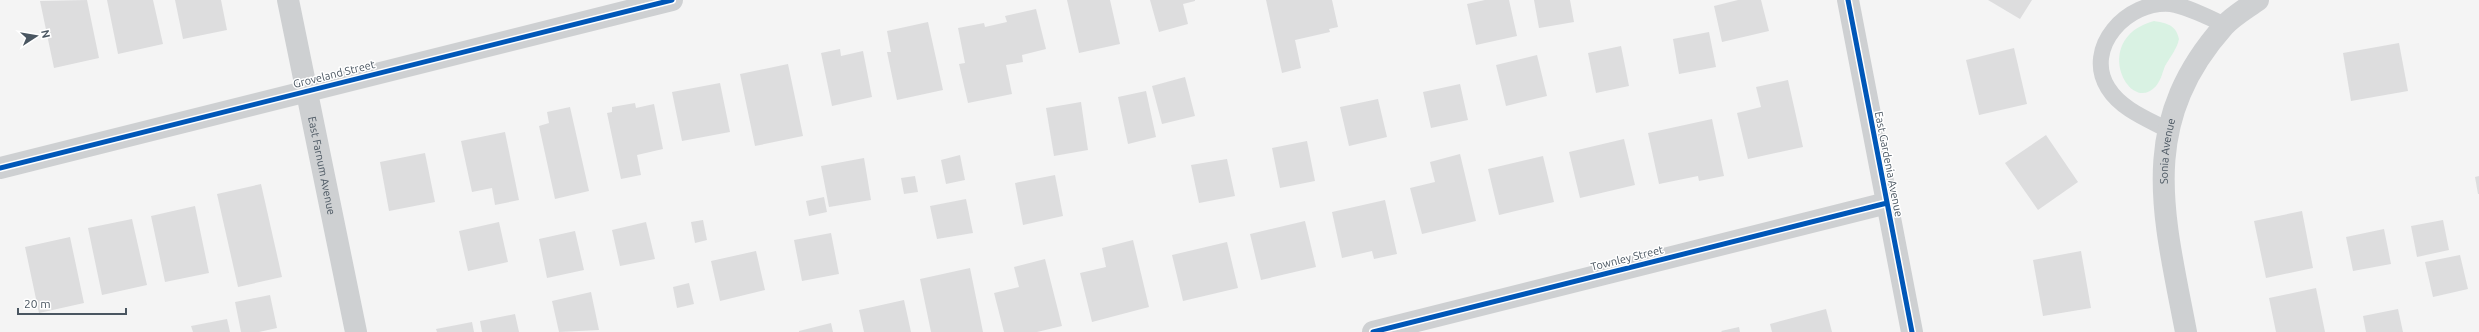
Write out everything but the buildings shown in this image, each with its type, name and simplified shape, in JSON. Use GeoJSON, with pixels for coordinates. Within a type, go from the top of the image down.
{"type":"FeatureCollection","features":[{"type":"Feature","properties":{"kind":"street","name":"East Farnum Avenue"},"geometry":{"type":"LineString","coordinates":[[288,0],[356,332]]}},
{"type":"Feature","properties":{"kind":"street","name":"Groveland Street"},"geometry":{"type":"LineString","coordinates":[[0,168],[672,0]]}},
{"type":"Feature","properties":{"kind":"street","name":"East Gardenia Avenue"},"geometry":{"type":"LineString","coordinates":[[1848,0],[1912,332]]}},
{"type":"Feature","properties":{"kind":"street","name":"Sonia Avenue"},"geometry":{"type":"LineString","coordinates":[[2186,332],[2165,222],[2162,176],[2168,130],[2179,95],[2200,59],[2225,25],[2258,0]]}},
{"type":"Feature","properties":{"kind":"street","name":"Townley Street"},"geometry":{"type":"LineString","coordinates":[[1373,332],[1887,203]]}},
{"type":"Feature","properties":{"kind":"lane"},"geometry":{"type":"LineString","coordinates":[[2168,130],[2125,106],[2108,88],[2102,67],[2103,48],[2111,28],[2125,17],[2148,6],[2170,4],[2225,25]]}},
{"type":"Feature","properties":{"kind":"green space"},"geometry":{"type":"Polygon","coordinates":[[[2154,21],[2163,23],[2173,28],[2178,34],[2179,39],[2175,50],[2165,66],[2158,84],[2154,88],[2144,93],[2134,90],[2126,82],[2121,70],[2119,56],[2124,42],[2135,30],[2154,21]]]}},
{"type":"Feature","properties":{"kind":"cycle path"},"geometry":{"type":"LineString","coordinates":[[0,168],[672,0]]}},
{"type":"Feature","properties":{"kind":"cycle path"},"geometry":{"type":"LineString","coordinates":[[1848,0],[1912,332]]}},
{"type":"Feature","properties":{"kind":"cycle path"},"geometry":{"type":"LineString","coordinates":[[1373,332],[1887,203]]}}]}
